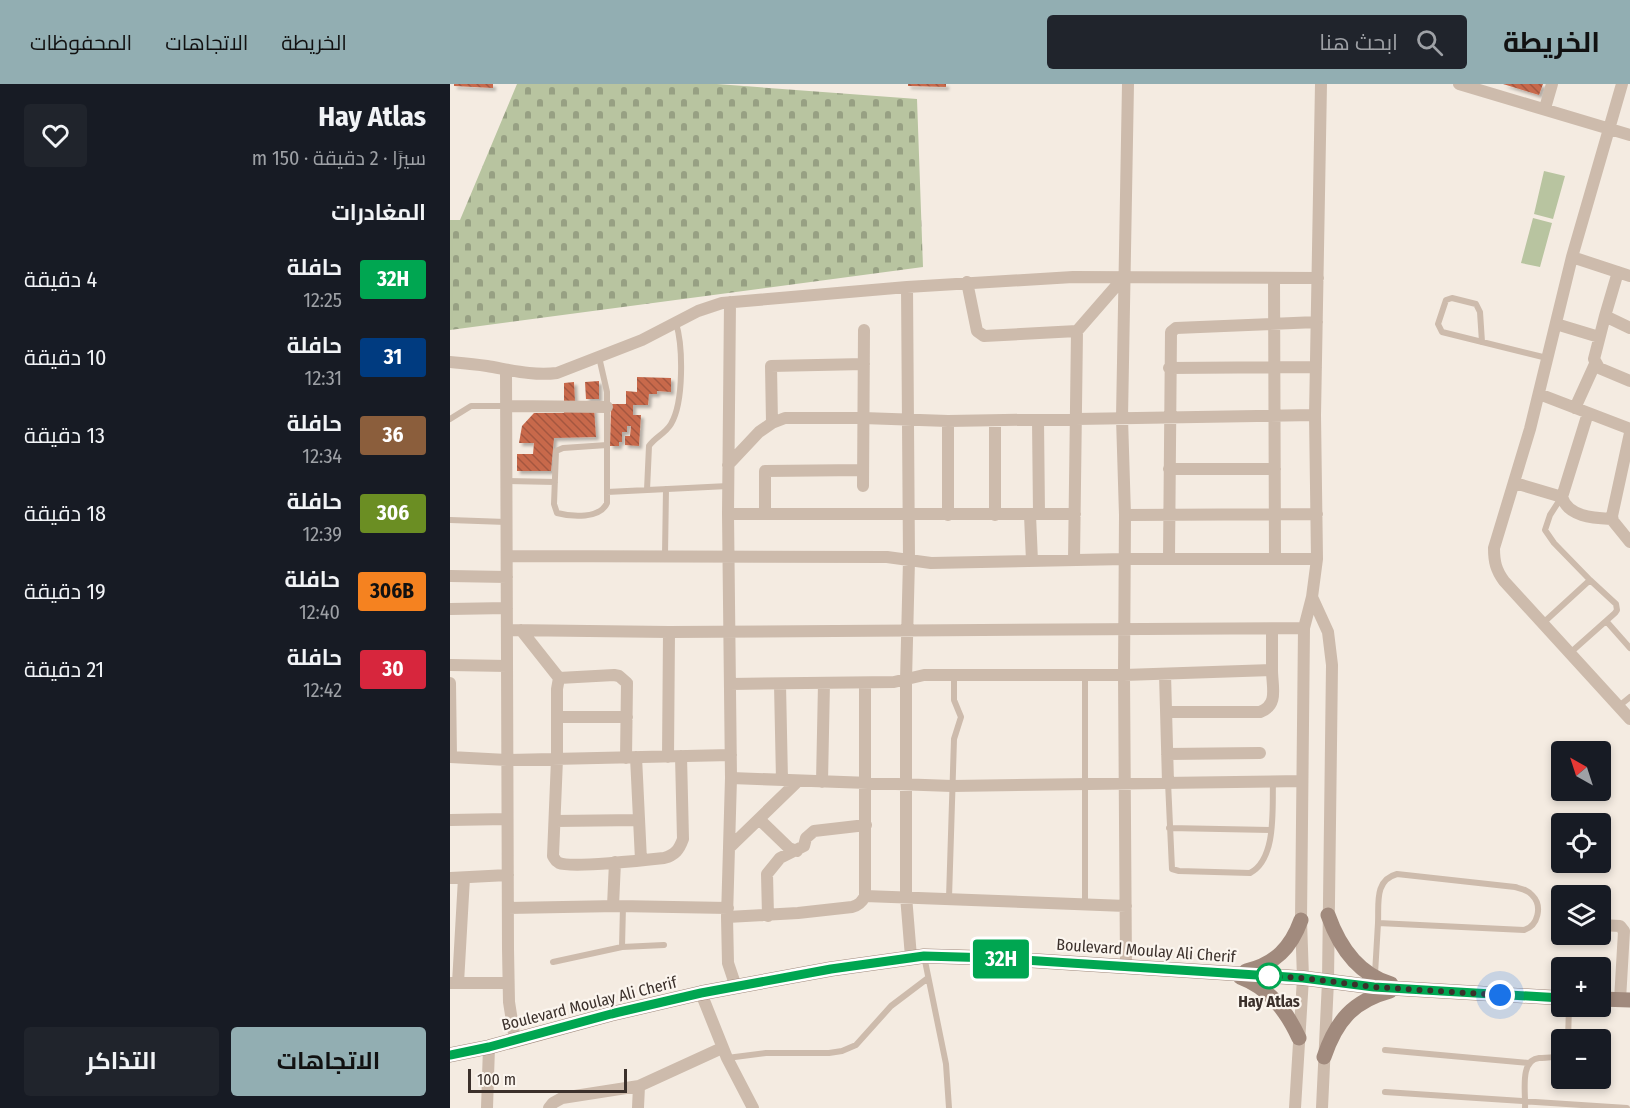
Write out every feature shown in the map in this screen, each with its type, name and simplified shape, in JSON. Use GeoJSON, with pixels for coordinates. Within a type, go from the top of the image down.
{"type":"FeatureCollection","features":[{"type":"Feature","properties":{"kind":"main road"},"geometry":{"type":"LineString","coordinates":[[1328,915],[1335,936],[1347,955],[1374,982]]}},
{"type":"Feature","properties":{"kind":"main road"},"geometry":{"type":"LineString","coordinates":[[1231,974],[1261,967],[1275,960],[1287,949],[1301,920]]}},
{"type":"Feature","properties":{"kind":"main road","name":"Boulevard Moulay Ali Cherif"},"geometry":{"type":"LineString","coordinates":[[450,1055],[701,993],[917,956],[994,958],[1328,981],[1374,982],[1411,988],[1551,997]]}},
{"type":"Feature","properties":{"kind":"main road"},"geometry":{"type":"LineString","coordinates":[[1231,974],[1253,984],[1273,998],[1292,1023],[1299,1038]]}},
{"type":"Feature","properties":{"kind":"main road"},"geometry":{"type":"LineString","coordinates":[[1324,1057],[1330,1037],[1357,1005],[1375,995],[1411,988]]}},
{"type":"Feature","properties":{"kind":"street"},"geometry":{"type":"LineString","coordinates":[[1126,967],[1125,515],[1122,418],[1128,84]]}},
{"type":"Feature","properties":{"kind":"street"},"geometry":{"type":"LineString","coordinates":[[1295,1108],[1303,978],[1301,920],[1304,628],[1312,597],[1317,559],[1315,415],[1321,84]]}},
{"type":"Feature","properties":{"kind":"street"},"geometry":{"type":"LineString","coordinates":[[1459,84],[1630,135]]}},
{"type":"Feature","properties":{"kind":"street"},"geometry":{"type":"LineString","coordinates":[[1545,108],[1552,84]]}},
{"type":"Feature","properties":{"kind":"street"},"geometry":{"type":"LineString","coordinates":[[1622,84],[1572,257],[1539,394],[1515,483],[1494,548],[1494,560],[1504,581],[1630,718]]}},
{"type":"Feature","properties":{"kind":"street"},"geometry":{"type":"LineString","coordinates":[[1572,257],[1624,274],[1605,316],[1594,359],[1595,364],[1575,408]]}},
{"type":"Feature","properties":{"kind":"street"},"geometry":{"type":"LineString","coordinates":[[450,362],[544,375],[557,373],[642,340],[711,305],[730,302],[967,282],[1073,277],[1318,278]]}},
{"type":"Feature","properties":{"kind":"street"},"geometry":{"type":"LineString","coordinates":[[1074,560],[1077,331],[1124,278]]}},
{"type":"Feature","properties":{"kind":"street"},"geometry":{"type":"LineString","coordinates":[[1274,278],[1275,558]]}},
{"type":"Feature","properties":{"kind":"street"},"geometry":{"type":"LineString","coordinates":[[967,282],[977,331],[984,336],[1077,331]]}},
{"type":"Feature","properties":{"kind":"street"},"geometry":{"type":"LineString","coordinates":[[907,287],[909,560],[906,680],[906,896],[917,956]]}},
{"type":"Feature","properties":{"kind":"street"},"geometry":{"type":"LineString","coordinates":[[730,302],[728,631],[731,778],[728,963],[736,987]]}},
{"type":"Feature","properties":{"kind":"street"},"geometry":{"type":"LineString","coordinates":[[1605,316],[1630,328]]}},
{"type":"Feature","properties":{"kind":"street"},"geometry":{"type":"LineString","coordinates":[[1169,558],[1169,335],[1176,328],[1317,322]]}},
{"type":"Feature","properties":{"kind":"street"},"geometry":{"type":"LineString","coordinates":[[1556,324],[1599,338]]}},
{"type":"Feature","properties":{"kind":"street"},"geometry":{"type":"LineString","coordinates":[[863,486],[864,330]]}},
{"type":"Feature","properties":{"kind":"street"},"geometry":{"type":"LineString","coordinates":[[772,423],[771,366],[864,364]]}},
{"type":"Feature","properties":{"kind":"street"},"geometry":{"type":"LineString","coordinates":[[1595,364],[1599,368],[1630,381]]}},
{"type":"Feature","properties":{"kind":"street"},"geometry":{"type":"LineString","coordinates":[[1169,368],[1316,368]]}},
{"type":"Feature","properties":{"kind":"street"},"geometry":{"type":"LineString","coordinates":[[506,370],[508,983],[515,1040]]}},
{"type":"Feature","properties":{"kind":"street"},"geometry":{"type":"LineString","coordinates":[[1539,394],[1630,431],[1612,519]]}},
{"type":"Feature","properties":{"kind":"street"},"geometry":{"type":"LineString","coordinates":[[507,406],[607,407]]}},
{"type":"Feature","properties":{"kind":"street"},"geometry":{"type":"LineString","coordinates":[[1588,413],[1562,497],[1564,504],[1584,516],[1612,519],[1630,542]]}},
{"type":"Feature","properties":{"kind":"street"},"geometry":{"type":"LineString","coordinates":[[728,465],[759,432],[785,418],[995,421],[1315,415]]}},
{"type":"Feature","properties":{"kind":"street"},"geometry":{"type":"LineString","coordinates":[[1032,561],[1038,420]]}},
{"type":"Feature","properties":{"kind":"street"},"geometry":{"type":"LineString","coordinates":[[948,421],[948,515]]}},
{"type":"Feature","properties":{"kind":"street"},"geometry":{"type":"LineString","coordinates":[[995,421],[995,515]]}},
{"type":"Feature","properties":{"kind":"street"},"geometry":{"type":"LineString","coordinates":[[1169,469],[1275,469]]}},
{"type":"Feature","properties":{"kind":"street"},"geometry":{"type":"LineString","coordinates":[[765,514],[765,471],[863,470]]}},
{"type":"Feature","properties":{"kind":"street"},"geometry":{"type":"LineString","coordinates":[[1515,483],[1562,497]]}},
{"type":"Feature","properties":{"kind":"street"},"geometry":{"type":"LineString","coordinates":[[728,514],[1075,514]]}},
{"type":"Feature","properties":{"kind":"street"},"geometry":{"type":"LineString","coordinates":[[1125,515],[1317,514]]}},
{"type":"Feature","properties":{"kind":"street"},"geometry":{"type":"LineString","coordinates":[[508,556],[886,557],[931,563],[1169,558],[1317,559]]}},
{"type":"Feature","properties":{"kind":"street"},"geometry":{"type":"LineString","coordinates":[[450,576],[507,577]]}},
{"type":"Feature","properties":{"kind":"street"},"geometry":{"type":"LineString","coordinates":[[1312,597],[1328,632],[1332,654],[1328,981],[1322,1108]]}},
{"type":"Feature","properties":{"kind":"street"},"geometry":{"type":"LineString","coordinates":[[450,609],[507,608]]}},
{"type":"Feature","properties":{"kind":"street"},"geometry":{"type":"LineString","coordinates":[[507,630],[669,632],[1304,628]]}},
{"type":"Feature","properties":{"kind":"street"},"geometry":{"type":"LineString","coordinates":[[521,630],[559,678],[553,856],[560,864],[664,858],[680,849],[683,839],[674,756],[669,632]]}},
{"type":"Feature","properties":{"kind":"street"},"geometry":{"type":"LineString","coordinates":[[1168,712],[1260,712],[1268,709],[1272,703],[1272,630]]}},
{"type":"Feature","properties":{"kind":"street"},"geometry":{"type":"LineString","coordinates":[[450,665],[507,666]]}},
{"type":"Feature","properties":{"kind":"street"},"geometry":{"type":"LineString","coordinates":[[730,684],[894,682],[924,675],[1124,675],[1272,670]]}},
{"type":"Feature","properties":{"kind":"street"},"geometry":{"type":"LineString","coordinates":[[1165,674],[1168,712],[1168,783]]}},
{"type":"Feature","properties":{"kind":"street"},"geometry":{"type":"LineString","coordinates":[[559,678],[619,676],[627,683],[627,717],[639,820],[641,860]]}},
{"type":"Feature","properties":{"kind":"street"},"geometry":{"type":"LineString","coordinates":[[450,683],[451,757],[507,760],[731,755]]}},
{"type":"Feature","properties":{"kind":"street"},"geometry":{"type":"LineString","coordinates":[[822,782],[824,683]]}},
{"type":"Feature","properties":{"kind":"street"},"geometry":{"type":"LineString","coordinates":[[508,908],[618,906],[768,916],[858,905],[865,896],[865,683]]}},
{"type":"Feature","properties":{"kind":"street"},"geometry":{"type":"LineString","coordinates":[[780,684],[782,780]]}},
{"type":"Feature","properties":{"kind":"street"},"geometry":{"type":"LineString","coordinates":[[557,717],[627,717]]}},
{"type":"Feature","properties":{"kind":"street"},"geometry":{"type":"LineString","coordinates":[[1167,754],[1260,753]]}},
{"type":"Feature","properties":{"kind":"street"},"geometry":{"type":"LineString","coordinates":[[731,778],[952,786],[1302,781]]}},
{"type":"Feature","properties":{"kind":"street"},"geometry":{"type":"LineString","coordinates":[[729,848],[798,781]]}},
{"type":"Feature","properties":{"kind":"street"},"geometry":{"type":"LineString","coordinates":[[450,820],[507,819]]}},
{"type":"Feature","properties":{"kind":"street"},"geometry":{"type":"LineString","coordinates":[[759,819],[789,848],[797,851]]}},
{"type":"Feature","properties":{"kind":"street"},"geometry":{"type":"LineString","coordinates":[[555,821],[639,820]]}},
{"type":"Feature","properties":{"kind":"street"},"geometry":{"type":"LineString","coordinates":[[768,916],[767,873],[780,858],[804,846],[806,838],[814,831],[866,825]]}},
{"type":"Feature","properties":{"kind":"street"},"geometry":{"type":"LineString","coordinates":[[615,862],[618,906]]}},
{"type":"Feature","properties":{"kind":"street"},"geometry":{"type":"LineString","coordinates":[[450,878],[508,875]]}},
{"type":"Feature","properties":{"kind":"street"},"geometry":{"type":"LineString","coordinates":[[464,878],[454,983],[508,983]]}},
{"type":"Feature","properties":{"kind":"street"},"geometry":{"type":"LineString","coordinates":[[865,896],[1126,906]]}},
{"type":"Feature","properties":{"kind":"street"},"geometry":{"type":"LineString","coordinates":[[1611,926],[1620,926],[1624,931],[1625,1000]]}},
{"type":"Feature","properties":{"kind":"street"},"geometry":{"type":"LineString","coordinates":[[701,993],[724,1053],[753,1108]]}},
{"type":"Feature","properties":{"kind":"street"},"geometry":{"type":"LineString","coordinates":[[488,1108],[489,1047]]}},
{"type":"Feature","properties":{"kind":"street"},"geometry":{"type":"LineString","coordinates":[[549,1108],[562,1098],[639,1086],[724,1053]]}},
{"type":"Feature","properties":{"kind":"street"},"geometry":{"type":"LineString","coordinates":[[638,1108],[639,1086]]}},
{"type":"Feature","properties":{"kind":"lane"},"geometry":{"type":"LineString","coordinates":[[1482,342],[1480,312],[1476,304],[1452,298],[1446,300],[1438,324],[1442,332],[1482,342],[1547,358]]}},
{"type":"Feature","properties":{"kind":"lane"},"geometry":{"type":"LineString","coordinates":[[647,490],[649,446],[673,421],[679,397],[680,342],[676,322]]}},
{"type":"Feature","properties":{"kind":"lane"},"geometry":{"type":"LineString","coordinates":[[599,357],[604,371],[607,407],[607,445],[607,503],[603,511],[599,513],[560,514],[554,508],[558,450],[607,445]]}},
{"type":"Feature","properties":{"kind":"lane"},"geometry":{"type":"LineString","coordinates":[[450,419],[471,406],[507,406]]}},
{"type":"Feature","properties":{"kind":"lane"},"geometry":{"type":"LineString","coordinates":[[507,482],[555,482]]}},
{"type":"Feature","properties":{"kind":"lane"},"geometry":{"type":"LineString","coordinates":[[607,492],[728,486]]}},
{"type":"Feature","properties":{"kind":"lane"},"geometry":{"type":"LineString","coordinates":[[665,555],[666,489]]}},
{"type":"Feature","properties":{"kind":"lane"},"geometry":{"type":"LineString","coordinates":[[1562,497],[1550,515],[1545,530],[1554,543],[1617,607],[1607,622],[1569,654]]}},
{"type":"Feature","properties":{"kind":"lane"},"geometry":{"type":"LineString","coordinates":[[450,520],[507,522]]}},
{"type":"Feature","properties":{"kind":"lane"},"geometry":{"type":"LineString","coordinates":[[1542,624],[1590,580]]}},
{"type":"Feature","properties":{"kind":"lane"},"geometry":{"type":"LineString","coordinates":[[1607,622],[1630,648]]}},
{"type":"Feature","properties":{"kind":"lane"},"geometry":{"type":"LineString","coordinates":[[949,898],[954,739],[961,717],[954,700],[954,675]]}},
{"type":"Feature","properties":{"kind":"lane"},"geometry":{"type":"LineString","coordinates":[[1085,675],[1085,905]]}},
{"type":"Feature","properties":{"kind":"lane"},"geometry":{"type":"LineString","coordinates":[[1619,706],[1630,697]]}},
{"type":"Feature","properties":{"kind":"lane"},"geometry":{"type":"LineString","coordinates":[[1168,783],[1172,868],[1179,871],[1250,873],[1262,863],[1269,845],[1273,782]]}},
{"type":"Feature","properties":{"kind":"lane"},"geometry":{"type":"LineString","coordinates":[[1170,828],[1270,830]]}},
{"type":"Feature","properties":{"kind":"lane"},"geometry":{"type":"LineString","coordinates":[[1374,982],[1378,923],[1381,886],[1388,878],[1397,874],[1515,887],[1531,894],[1537,903],[1536,921],[1531,928],[1524,930],[1378,923]]}},
{"type":"Feature","properties":{"kind":"lane"},"geometry":{"type":"LineString","coordinates":[[618,906],[622,947]]}},
{"type":"Feature","properties":{"kind":"lane"},"geometry":{"type":"LineString","coordinates":[[553,962],[622,947],[664,945]]}},
{"type":"Feature","properties":{"kind":"lane"},"geometry":{"type":"LineString","coordinates":[[917,956],[928,978],[946,1064],[949,1108]]}},
{"type":"Feature","properties":{"kind":"lane"},"geometry":{"type":"LineString","coordinates":[[724,1053],[842,1051],[856,1045],[891,1006],[928,978]]}},
{"type":"Feature","properties":{"kind":"lane"},"geometry":{"type":"LineString","coordinates":[[1385,1050],[1529,1063],[1535,1059],[1551,1058]]}},
{"type":"Feature","properties":{"kind":"lane"},"geometry":{"type":"LineString","coordinates":[[1526,1104],[1526,1076],[1529,1063]]}},
{"type":"Feature","properties":{"kind":"lane"},"geometry":{"type":"LineString","coordinates":[[1385,1092],[1526,1104],[1627,1108]]}},
{"type":"Feature","properties":{"kind":"green space"},"geometry":{"type":"Polygon","coordinates":[[[517,84],[717,84],[917,99],[923,267],[450,330],[450,220],[460,220],[517,84]]]}},
{"type":"Feature","properties":{"kind":"green space"},"geometry":{"type":"Polygon","coordinates":[[[1544,171],[1565,176],[1553,219],[1534,214],[1544,171]]]}},
{"type":"Feature","properties":{"kind":"green space"},"geometry":{"type":"Polygon","coordinates":[[[1533,218],[1552,223],[1540,267],[1521,263],[1533,218]]]}},
{"type":"Feature","properties":{"kind":"building"},"geometry":{"type":"Polygon","coordinates":[[[454,84],[493,84],[493,88],[454,86],[454,84]]]}},
{"type":"Feature","properties":{"kind":"building"},"geometry":{"type":"Polygon","coordinates":[[[908,84],[946,84],[946,87],[908,86],[908,84]]]}},
{"type":"Feature","properties":{"kind":"building"},"geometry":{"type":"Polygon","coordinates":[[[1503,84],[1543,84],[1539,95],[1503,84]]]}},
{"type":"Feature","properties":{"kind":"building"},"geometry":{"type":"Polygon","coordinates":[[[637,377],[671,378],[671,392],[657,391],[657,394],[649,394],[648,405],[633,405],[633,415],[641,415],[639,446],[625,445],[625,436],[630,436],[631,426],[627,426],[627,432],[622,432],[622,442],[619,442],[619,446],[610,446],[611,404],[626,404],[626,391],[637,392],[637,377]]]}},
{"type":"Feature","properties":{"kind":"building"},"geometry":{"type":"Polygon","coordinates":[[[599,381],[599,399],[586,399],[585,382],[599,381]]]}},
{"type":"Feature","properties":{"kind":"building"},"geometry":{"type":"Polygon","coordinates":[[[574,382],[575,402],[564,402],[564,383],[574,382]]]}},
{"type":"Feature","properties":{"kind":"building"},"geometry":{"type":"Polygon","coordinates":[[[594,408],[596,437],[554,438],[551,471],[517,471],[517,454],[533,454],[534,443],[519,443],[522,426],[534,413],[564,413],[564,409],[594,408]]]}},
{"type":"Feature","properties":{"kind":"bus line","name":"32H"},"geometry":{"type":"LineString","coordinates":[[450,1055],[701,993],[831,969],[924,956],[994,958],[1303,978],[1374,987],[1551,997]]}},
{"type":"Feature","properties":{"kind":"place","name":"Hay Atlas"},"geometry":{"type":"Point","coordinates":[1269,976]}},
{"type":"Feature","properties":{"kind":"route"},"geometry":{"type":"LineString","coordinates":[[1269,976],[1374,987],[1500,995]]}}]}
